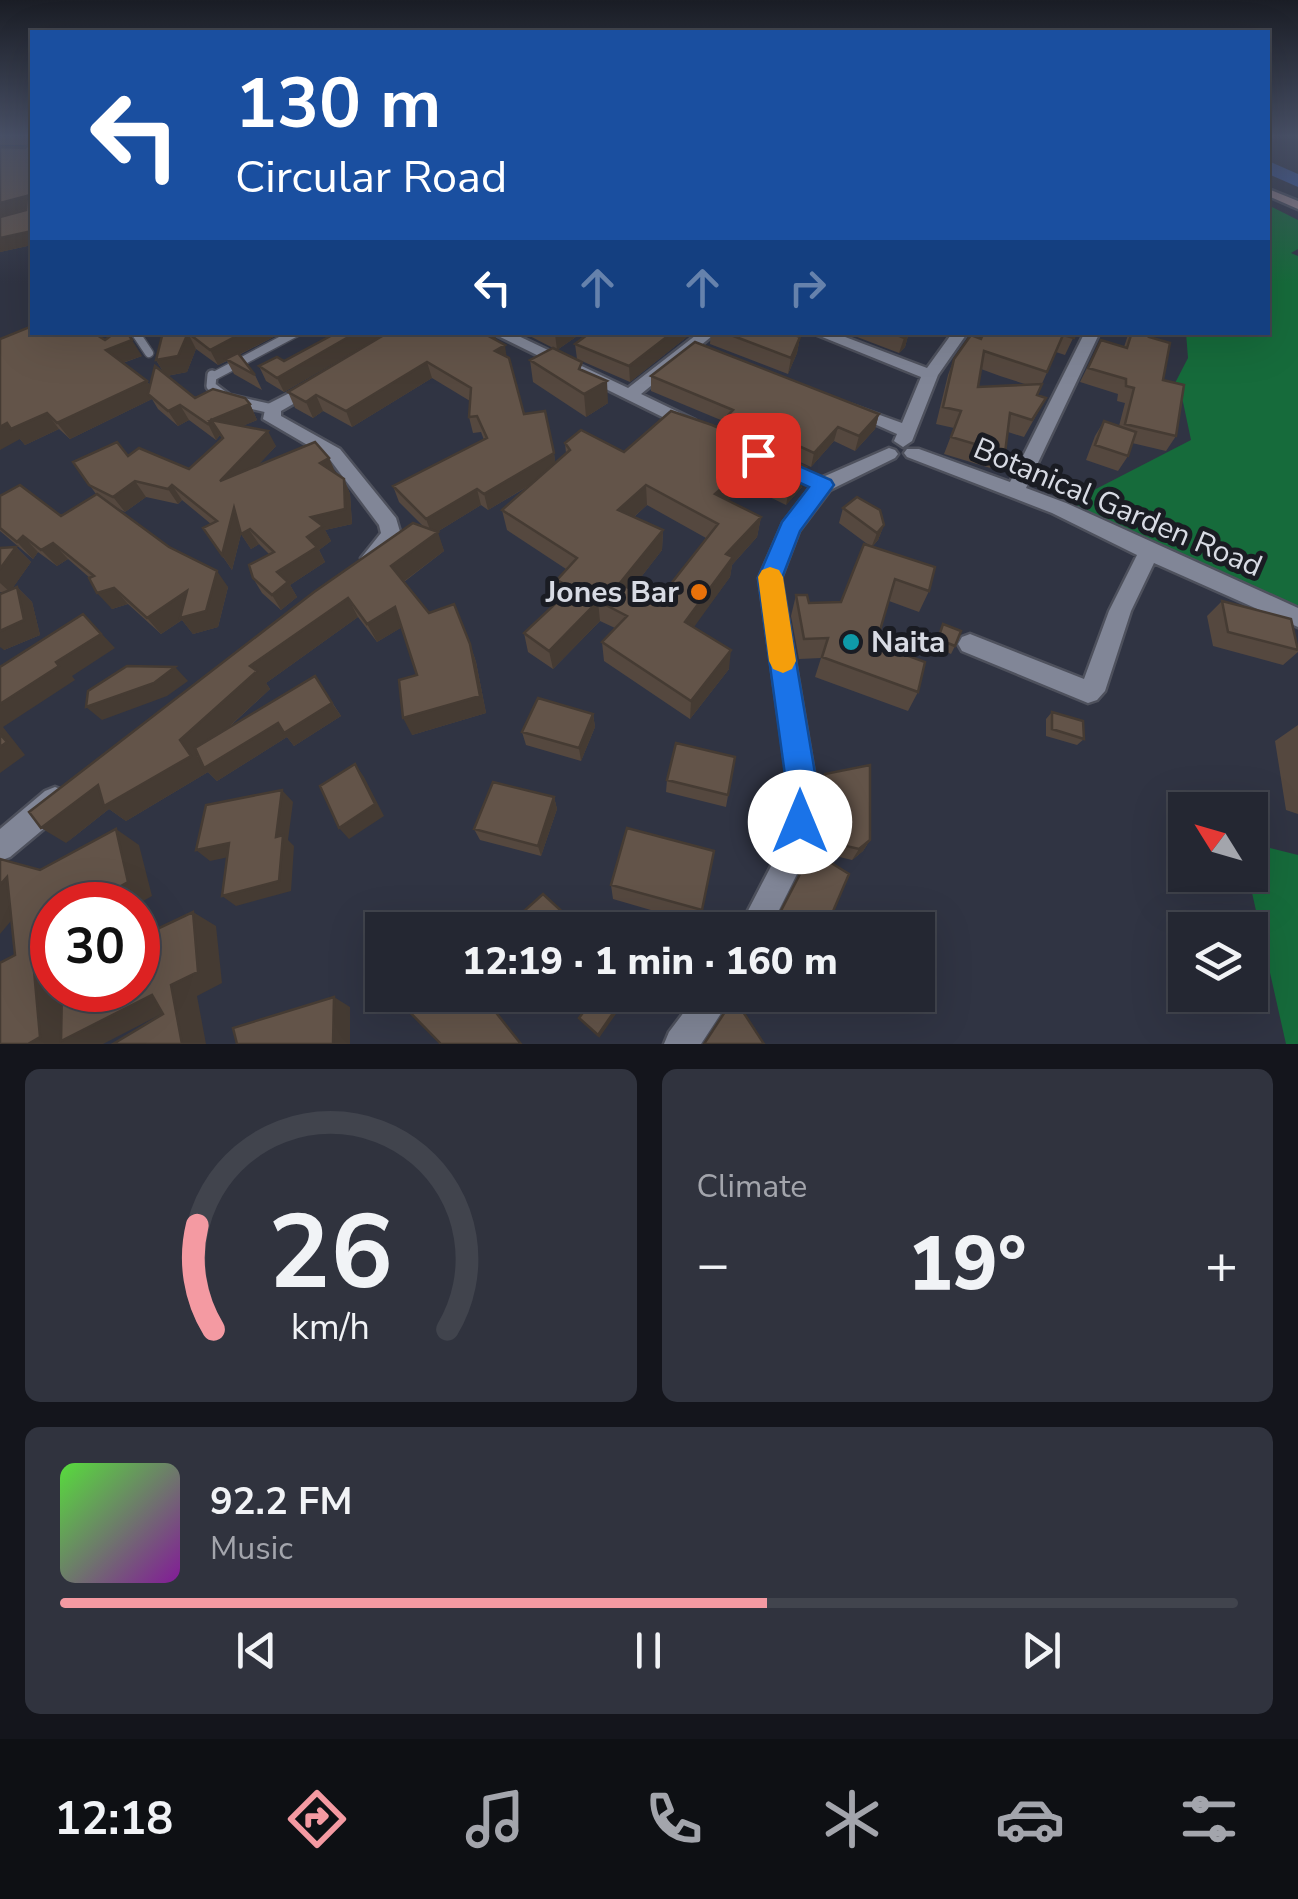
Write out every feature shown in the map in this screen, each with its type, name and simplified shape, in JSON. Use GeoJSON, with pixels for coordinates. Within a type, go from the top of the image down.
{"type":"FeatureCollection","features":[{"type":"Feature","properties":{"kind":"street"},"geometry":{"type":"LineString","coordinates":[[1270,193],[1298,205]]}},
{"type":"Feature","properties":{"kind":"street"},"geometry":{"type":"LineString","coordinates":[[506,335],[565,356],[628,396],[699,428]]}},
{"type":"Feature","properties":{"kind":"street"},"geometry":{"type":"LineString","coordinates":[[628,396],[706,335]]}},
{"type":"Feature","properties":{"kind":"street"},"geometry":{"type":"LineString","coordinates":[[825,335],[930,375]]}},
{"type":"Feature","properties":{"kind":"street"},"geometry":{"type":"LineString","coordinates":[[762,912],[796,848],[804,797],[770,578],[814,481],[903,445],[930,375],[960,335]]}},
{"type":"Feature","properties":{"kind":"street"},"geometry":{"type":"LineString","coordinates":[[1014,493],[1092,335]]}},
{"type":"Feature","properties":{"kind":"street"},"geometry":{"type":"LineString","coordinates":[[693,346],[710,353]]}},
{"type":"Feature","properties":{"kind":"street"},"geometry":{"type":"LineString","coordinates":[[338,372],[272,410],[272,419],[334,453],[389,522],[391,536],[384,548],[353,572]]}},
{"type":"Feature","properties":{"kind":"street","name":"Botanical Garden Road"},"geometry":{"type":"LineString","coordinates":[[835,403],[903,445],[1059,508],[1298,618]]}},
{"type":"Feature","properties":{"kind":"street"},"geometry":{"type":"LineString","coordinates":[[970,644],[1088,692],[1096,682],[1120,611],[1149,552]]}},
{"type":"Feature","properties":{"kind":"street"},"geometry":{"type":"LineString","coordinates":[[0,846],[73,788]]}},
{"type":"Feature","properties":{"kind":"street"},"geometry":{"type":"LineString","coordinates":[[681,1044],[705,1012]]}},
{"type":"Feature","properties":{"kind":"lane"},"geometry":{"type":"LineString","coordinates":[[137,335],[149,353]]}},
{"type":"Feature","properties":{"kind":"lane"},"geometry":{"type":"LineString","coordinates":[[272,410],[228,399],[211,386],[212,376],[292,335]]}},
{"type":"Feature","properties":{"kind":"green space"},"geometry":{"type":"Polygon","coordinates":[[[1270,206],[1298,220],[1298,249],[1291,253],[1298,256],[1298,618],[1059,508],[1191,440],[1183,402],[1174,385],[1188,358],[1186,335],[1270,335],[1270,206]]]}},
{"type":"Feature","properties":{"kind":"green space"},"geometry":{"type":"Polygon","coordinates":[[[1268,848],[1298,855],[1298,1044],[1286,1044],[1268,964],[1268,912],[1256,912],[1252,892],[1268,892],[1268,848]]]}},
{"type":"Feature","properties":{"kind":"building"},"geometry":{"type":"Polygon","coordinates":[[[0,186],[30,186],[30,231],[0,238],[0,217],[26,210],[27,196],[0,203],[0,186]]]}},
{"type":"Feature","properties":{"kind":"building"},"geometry":{"type":"Polygon","coordinates":[[[30,327],[30,335],[97,335],[105,340],[112,335],[129,335],[132,340],[106,350],[147,381],[57,423],[47,413],[11,429],[7,423],[0,427],[0,339],[30,327]]]}},
{"type":"Feature","properties":{"kind":"building"},"geometry":{"type":"Polygon","coordinates":[[[162,335],[187,335],[178,356],[156,360],[162,335]]]}},
{"type":"Feature","properties":{"kind":"building"},"geometry":{"type":"Polygon","coordinates":[[[191,335],[238,335],[210,350],[191,335]]]}},
{"type":"Feature","properties":{"kind":"building"},"geometry":{"type":"Polygon","coordinates":[[[332,335],[352,335],[277,378],[259,366],[277,357],[284,361],[332,335]]]}},
{"type":"Feature","properties":{"kind":"building"},"geometry":{"type":"Polygon","coordinates":[[[384,335],[487,335],[505,345],[495,351],[509,358],[524,414],[545,411],[554,453],[484,494],[477,489],[426,519],[393,486],[487,438],[477,416],[469,417],[471,388],[427,362],[346,411],[316,395],[306,402],[288,392],[384,335]]]}},
{"type":"Feature","properties":{"kind":"building"},"geometry":{"type":"Polygon","coordinates":[[[587,335],[669,335],[629,366],[575,344],[587,335]]]}},
{"type":"Feature","properties":{"kind":"building"},"geometry":{"type":"Polygon","coordinates":[[[731,335],[800,337],[791,358],[731,335]]]}},
{"type":"Feature","properties":{"kind":"building"},"geometry":{"type":"Polygon","coordinates":[[[971,335],[981,339],[983,335],[1063,335],[1047,372],[984,351],[978,387],[1042,384],[1037,395],[1046,398],[1032,420],[1010,413],[1005,453],[951,437],[961,411],[943,407],[954,359],[971,335]]]}},
{"type":"Feature","properties":{"kind":"building"},"geometry":{"type":"Polygon","coordinates":[[[1131,335],[1150,335],[1170,343],[1163,380],[1184,385],[1176,436],[1125,424],[1134,388],[1126,386],[1126,379],[1088,368],[1101,340],[1127,348],[1131,335]]]}},
{"type":"Feature","properties":{"kind":"building"},"geometry":{"type":"Polygon","coordinates":[[[695,342],[879,414],[859,436],[838,427],[814,453],[729,414],[733,410],[651,376],[695,342]]]}},
{"type":"Feature","properties":{"kind":"building"},"geometry":{"type":"Polygon","coordinates":[[[553,348],[582,362],[579,369],[607,381],[584,394],[530,360],[553,348]]]}},
{"type":"Feature","properties":{"kind":"building"},"geometry":{"type":"Polygon","coordinates":[[[238,353],[255,375],[226,359],[238,353]]]}},
{"type":"Feature","properties":{"kind":"building"},"geometry":{"type":"Polygon","coordinates":[[[155,366],[195,398],[213,389],[245,398],[250,404],[208,424],[180,405],[168,411],[148,394],[155,366]]]}},
{"type":"Feature","properties":{"kind":"building"},"geometry":{"type":"Polygon","coordinates":[[[671,411],[806,467],[790,485],[748,465],[715,494],[761,517],[726,554],[733,557],[685,622],[731,650],[691,701],[602,642],[627,616],[598,601],[549,651],[524,633],[572,588],[557,580],[577,558],[502,510],[570,450],[565,443],[581,430],[624,452],[671,411]],[[646,485],[618,510],[663,530],[620,583],[655,604],[718,524],[646,485]]]}},
{"type":"Feature","properties":{"kind":"building"},"geometry":{"type":"Polygon","coordinates":[[[211,420],[268,431],[220,481],[315,442],[329,458],[320,463],[344,479],[345,509],[311,517],[323,526],[307,537],[317,547],[277,572],[288,582],[272,595],[253,578],[249,565],[274,552],[250,529],[241,534],[234,508],[222,555],[203,528],[217,521],[172,485],[168,489],[135,481],[113,497],[89,485],[73,462],[117,442],[128,456],[139,448],[189,469],[223,438],[211,420]]]}},
{"type":"Feature","properties":{"kind":"building"},"geometry":{"type":"Polygon","coordinates":[[[1104,421],[1136,432],[1128,456],[1095,445],[1104,421]]]}},
{"type":"Feature","properties":{"kind":"building"},"geometry":{"type":"Polygon","coordinates":[[[20,485],[61,516],[97,494],[169,547],[217,571],[206,611],[180,618],[187,591],[147,618],[114,588],[97,593],[89,578],[94,576],[53,543],[41,550],[23,536],[17,542],[0,528],[0,496],[20,485]]]}},
{"type":"Feature","properties":{"kind":"building"},"geometry":{"type":"Polygon","coordinates":[[[857,497],[880,510],[884,525],[877,533],[843,508],[857,497]]]}},
{"type":"Feature","properties":{"kind":"building"},"geometry":{"type":"Polygon","coordinates":[[[413,523],[438,532],[391,566],[429,613],[454,604],[470,644],[480,696],[403,718],[399,680],[417,675],[395,607],[367,624],[348,598],[250,666],[257,671],[180,740],[191,756],[104,806],[98,785],[41,828],[29,812],[314,592],[413,523]]]}},
{"type":"Feature","properties":{"kind":"building"},"geometry":{"type":"Polygon","coordinates":[[[864,544],[935,567],[929,591],[895,579],[876,644],[925,662],[918,692],[822,657],[828,638],[804,639],[796,595],[807,595],[809,603],[841,602],[864,544]]]}},
{"type":"Feature","properties":{"kind":"building"},"geometry":{"type":"Polygon","coordinates":[[[16,547],[0,569],[0,548],[16,547]]]}},
{"type":"Feature","properties":{"kind":"building"},"geometry":{"type":"Polygon","coordinates":[[[17,587],[24,620],[0,631],[0,594],[17,587]]]}},
{"type":"Feature","properties":{"kind":"building"},"geometry":{"type":"Polygon","coordinates":[[[1222,601],[1291,619],[1298,650],[1228,632],[1222,601]]]}},
{"type":"Feature","properties":{"kind":"building"},"geometry":{"type":"Polygon","coordinates":[[[83,614],[101,634],[0,704],[0,667],[83,614]]]}},
{"type":"Feature","properties":{"kind":"building"},"geometry":{"type":"Polygon","coordinates":[[[943,624],[961,631],[955,646],[938,639],[943,624]]]}},
{"type":"Feature","properties":{"kind":"building"},"geometry":{"type":"Polygon","coordinates":[[[127,666],[175,667],[154,683],[86,707],[88,691],[127,666]]]}},
{"type":"Feature","properties":{"kind":"building"},"geometry":{"type":"Polygon","coordinates":[[[315,676],[332,703],[284,733],[278,723],[204,768],[195,748],[315,676]]]}},
{"type":"Feature","properties":{"kind":"building"},"geometry":{"type":"Polygon","coordinates":[[[538,698],[593,714],[579,748],[522,732],[538,698]]]}},
{"type":"Feature","properties":{"kind":"building"},"geometry":{"type":"Polygon","coordinates":[[[1052,712],[1083,721],[1084,739],[1052,729],[1052,712]]]}},
{"type":"Feature","properties":{"kind":"building"},"geometry":{"type":"Polygon","coordinates":[[[676,743],[735,757],[728,795],[667,780],[676,743]]]}},
{"type":"Feature","properties":{"kind":"building"},"geometry":{"type":"Polygon","coordinates":[[[355,764],[375,804],[339,828],[320,786],[355,764]]]}},
{"type":"Feature","properties":{"kind":"building"},"geometry":{"type":"Polygon","coordinates":[[[870,765],[870,840],[859,849],[820,840],[825,774],[870,765]]]}},
{"type":"Feature","properties":{"kind":"building"},"geometry":{"type":"Polygon","coordinates":[[[493,782],[554,797],[538,846],[474,829],[493,782]]]}},
{"type":"Feature","properties":{"kind":"building"},"geometry":{"type":"Polygon","coordinates":[[[282,790],[276,837],[283,835],[279,881],[222,896],[229,843],[196,850],[206,805],[282,790]]]}},
{"type":"Feature","properties":{"kind":"building"},"geometry":{"type":"Polygon","coordinates":[[[627,828],[714,851],[702,910],[611,885],[627,828]]]}},
{"type":"Feature","properties":{"kind":"building"},"geometry":{"type":"Polygon","coordinates":[[[116,829],[128,882],[30,882],[30,1012],[38,1012],[40,1037],[28,1044],[0,1044],[0,963],[15,955],[7,877],[0,885],[0,859],[40,870],[116,829]]]}},
{"type":"Feature","properties":{"kind":"building"},"geometry":{"type":"Polygon","coordinates":[[[812,851],[849,874],[833,912],[780,912],[812,851]]]}},
{"type":"Feature","properties":{"kind":"building"},"geometry":{"type":"Polygon","coordinates":[[[543,894],[562,912],[523,912],[543,894]]]}},
{"type":"Feature","properties":{"kind":"building"},"geometry":{"type":"Polygon","coordinates":[[[193,912],[198,972],[171,985],[182,1044],[113,1044],[163,1014],[160,928],[193,912]]]}},
{"type":"Feature","properties":{"kind":"building"},"geometry":{"type":"Polygon","coordinates":[[[334,997],[333,1044],[237,1044],[233,1028],[334,997]]]}},
{"type":"Feature","properties":{"kind":"building"},"geometry":{"type":"Polygon","coordinates":[[[62,1012],[118,1012],[61,1041],[62,1012]]]}},
{"type":"Feature","properties":{"kind":"building"},"geometry":{"type":"Polygon","coordinates":[[[410,1012],[496,1012],[521,1044],[441,1044],[410,1012]]]}},
{"type":"Feature","properties":{"kind":"building"},"geometry":{"type":"Polygon","coordinates":[[[583,1012],[614,1012],[598,1035],[579,1018],[583,1012]]]}},
{"type":"Feature","properties":{"kind":"building"},"geometry":{"type":"Polygon","coordinates":[[[725,1012],[743,1012],[764,1044],[704,1044],[725,1012]]]}},
{"type":"Feature","properties":{"kind":"slow traffic"},"geometry":{"type":"LineString","coordinates":[[770,577],[783,661]]}},
{"type":"Feature","properties":{"kind":"place","name":"Jones Bar"},"geometry":{"type":"Point","coordinates":[699,592]}},
{"type":"Feature","properties":{"kind":"place","name":"Naita"},"geometry":{"type":"Point","coordinates":[851,642]}},
{"type":"Feature","properties":{"kind":"route"},"geometry":{"type":"LineString","coordinates":[[758,455],[823,485],[790,528],[770,578],[804,797],[800,822]]}}]}
